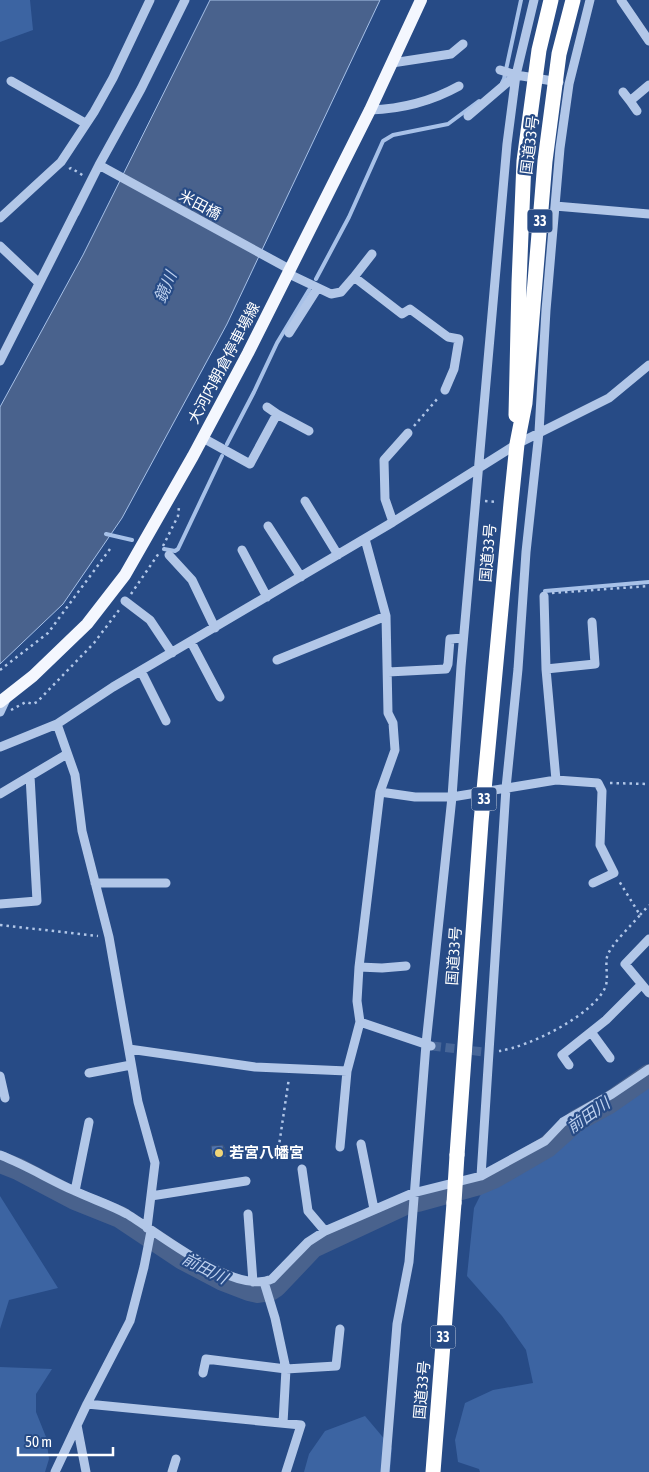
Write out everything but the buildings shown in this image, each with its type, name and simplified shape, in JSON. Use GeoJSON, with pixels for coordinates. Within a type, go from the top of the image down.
{"type":"FeatureCollection","features":[{"type":"Feature","properties":{"kind":"highway","name":"国道33号"},"geometry":{"type":"LineString","coordinates":[[517,444],[515,402],[524,171],[540,50],[551,0]]}},
{"type":"Feature","properties":{"kind":"highway","name":"国道33号"},"geometry":{"type":"LineString","coordinates":[[433,1472],[484,792],[517,444],[525,403],[545,161],[562,83],[559,54],[573,0]]}},
{"type":"Feature","properties":{"kind":"main road","name":"大河内朝倉停車場線"},"geometry":{"type":"LineString","coordinates":[[4,699],[33,676],[87,624],[120,582],[157,521],[290,272],[422,0]]}},
{"type":"Feature","properties":{"kind":"street"},"geometry":{"type":"LineString","coordinates":[[0,218],[61,162],[94,112],[150,0]]}},
{"type":"Feature","properties":{"kind":"street"},"geometry":{"type":"LineString","coordinates":[[75,213],[141,89],[185,0]]}},
{"type":"Feature","properties":{"kind":"street"},"geometry":{"type":"LineString","coordinates":[[385,1472],[397,1324],[409,1262],[452,797],[507,144],[516,75],[534,0]]}},
{"type":"Feature","properties":{"kind":"street"},"geometry":{"type":"LineString","coordinates":[[481,1176],[487,1052],[506,788],[518,669],[526,552],[539,432],[560,148],[562,83],[590,0]]}},
{"type":"Feature","properties":{"kind":"street"},"geometry":{"type":"LineString","coordinates":[[622,0],[649,41]]}},
{"type":"Feature","properties":{"kind":"street"},"geometry":{"type":"LineString","coordinates":[[392,63],[451,54],[463,44]]}},
{"type":"Feature","properties":{"kind":"street"},"geometry":{"type":"LineString","coordinates":[[500,70],[516,75],[562,83]]}},
{"type":"Feature","properties":{"kind":"street"},"geometry":{"type":"LineString","coordinates":[[468,116],[516,75]]}},
{"type":"Feature","properties":{"kind":"street"},"geometry":{"type":"LineString","coordinates":[[11,81],[85,123]]}},
{"type":"Feature","properties":{"kind":"street"},"geometry":{"type":"LineString","coordinates":[[370,110],[390,109],[442,96],[459,86]]}},
{"type":"Feature","properties":{"kind":"street"},"geometry":{"type":"LineString","coordinates":[[630,101],[649,86]]}},
{"type":"Feature","properties":{"kind":"street"},"geometry":{"type":"LineString","coordinates":[[623,92],[637,111]]}},
{"type":"Feature","properties":{"kind":"street"},"geometry":{"type":"LineString","coordinates":[[0,361],[99,165]]}},
{"type":"Feature","properties":{"kind":"street","name":"米田橋"},"geometry":{"type":"LineString","coordinates":[[99,165],[279,263],[317,289]]}},
{"type":"Feature","properties":{"kind":"street"},"geometry":{"type":"LineString","coordinates":[[555,206],[649,214]]}},
{"type":"Feature","properties":{"kind":"street"},"geometry":{"type":"LineString","coordinates":[[0,246],[39,283]]}},
{"type":"Feature","properties":{"kind":"street"},"geometry":{"type":"LineString","coordinates":[[289,333],[317,289],[331,294],[341,292],[372,254]]}},
{"type":"Feature","properties":{"kind":"street"},"geometry":{"type":"LineString","coordinates":[[354,276],[402,314],[410,309],[448,337],[459,339],[454,369],[445,390]]}},
{"type":"Feature","properties":{"kind":"street"},"geometry":{"type":"LineString","coordinates":[[0,747],[57,724],[113,687],[365,539],[517,444],[609,398],[649,364]]}},
{"type":"Feature","properties":{"kind":"street"},"geometry":{"type":"LineString","coordinates":[[267,407],[309,431]]}},
{"type":"Feature","properties":{"kind":"street"},"geometry":{"type":"LineString","coordinates":[[203,438],[250,464],[277,414]]}},
{"type":"Feature","properties":{"kind":"street"},"geometry":{"type":"LineString","coordinates":[[393,522],[385,499],[384,460],[408,433]]}},
{"type":"Feature","properties":{"kind":"street"},"geometry":{"type":"LineString","coordinates":[[305,500],[338,555]]}},
{"type":"Feature","properties":{"kind":"street"},"geometry":{"type":"LineString","coordinates":[[268,526],[301,577]]}},
{"type":"Feature","properties":{"kind":"street"},"geometry":{"type":"LineString","coordinates":[[340,1147],[346,1072],[360,1022],[357,1001],[358,967],[380,792],[395,750],[393,723],[388,713],[386,616],[365,539]]}},
{"type":"Feature","properties":{"kind":"street"},"geometry":{"type":"LineString","coordinates":[[242,550],[267,597]]}},
{"type":"Feature","properties":{"kind":"street"},"geometry":{"type":"LineString","coordinates":[[169,555],[192,580],[215,628]]}},
{"type":"Feature","properties":{"kind":"street"},"geometry":{"type":"LineString","coordinates":[[544,596],[546,669],[556,780]]}},
{"type":"Feature","properties":{"kind":"street"},"geometry":{"type":"LineString","coordinates":[[125,601],[150,620],[172,653]]}},
{"type":"Feature","properties":{"kind":"street"},"geometry":{"type":"LineString","coordinates":[[277,660],[386,616]]}},
{"type":"Feature","properties":{"kind":"street"},"geometry":{"type":"LineString","coordinates":[[546,669],[596,664],[592,622]]}},
{"type":"Feature","properties":{"kind":"street"},"geometry":{"type":"LineString","coordinates":[[388,672],[446,669],[450,639],[464,638]]}},
{"type":"Feature","properties":{"kind":"street"},"geometry":{"type":"LineString","coordinates":[[191,642],[220,697]]}},
{"type":"Feature","properties":{"kind":"street"},"geometry":{"type":"LineString","coordinates":[[141,671],[166,721]]}},
{"type":"Feature","properties":{"kind":"street"},"geometry":{"type":"LineString","coordinates":[[0,712],[4,699]]}},
{"type":"Feature","properties":{"kind":"street"},"geometry":{"type":"LineString","coordinates":[[55,1472],[130,1320],[144,1267],[155,1163],[138,1102],[109,938],[82,831],[75,775],[57,724]]}},
{"type":"Feature","properties":{"kind":"street"},"geometry":{"type":"LineString","coordinates":[[0,794],[68,754]]}},
{"type":"Feature","properties":{"kind":"street"},"geometry":{"type":"LineString","coordinates":[[0,904],[37,901],[30,776]]}},
{"type":"Feature","properties":{"kind":"street"},"geometry":{"type":"LineString","coordinates":[[380,792],[415,797],[452,797],[556,780],[598,783],[602,791],[600,845],[614,873],[593,883]]}},
{"type":"Feature","properties":{"kind":"street"},"geometry":{"type":"LineString","coordinates":[[95,883],[166,883]]}},
{"type":"Feature","properties":{"kind":"street"},"geometry":{"type":"LineString","coordinates":[[649,939],[625,964],[649,993]]}},
{"type":"Feature","properties":{"kind":"street"},"geometry":{"type":"LineString","coordinates":[[358,967],[406,966]]}},
{"type":"Feature","properties":{"kind":"street"},"geometry":{"type":"LineString","coordinates":[[569,1065],[562,1055],[606,1020],[641,985]]}},
{"type":"Feature","properties":{"kind":"street"},"geometry":{"type":"LineString","coordinates":[[360,1022],[429,1045]]}},
{"type":"Feature","properties":{"kind":"street"},"geometry":{"type":"LineString","coordinates":[[591,1032],[610,1058]]}},
{"type":"Feature","properties":{"kind":"street"},"geometry":{"type":"LineString","coordinates":[[129,1048],[255,1067],[346,1072]]}},
{"type":"Feature","properties":{"kind":"street"},"geometry":{"type":"LineString","coordinates":[[89,1072],[132,1064]]}},
{"type":"Feature","properties":{"kind":"street"},"geometry":{"type":"LineString","coordinates":[[266,1288],[272,1279],[308,1242],[324,1231],[414,1193],[481,1176],[545,1141],[563,1122],[612,1094],[649,1069]]}},
{"type":"Feature","properties":{"kind":"street"},"geometry":{"type":"LineString","coordinates":[[0,1076],[6,1098]]}},
{"type":"Feature","properties":{"kind":"street"},"geometry":{"type":"LineString","coordinates":[[75,1191],[89,1122]]}},
{"type":"Feature","properties":{"kind":"street"},"geometry":{"type":"LineString","coordinates":[[361,1144],[374,1209]]}},
{"type":"Feature","properties":{"kind":"street"},"geometry":{"type":"LineString","coordinates":[[0,1155],[127,1214],[149,1233],[198,1260],[224,1273],[266,1288],[275,1318],[286,1369],[283,1423]]}},
{"type":"Feature","properties":{"kind":"street"},"geometry":{"type":"LineString","coordinates":[[302,1169],[308,1210],[324,1231]]}},
{"type":"Feature","properties":{"kind":"street"},"geometry":{"type":"LineString","coordinates":[[151,1196],[246,1181]]}},
{"type":"Feature","properties":{"kind":"street"},"geometry":{"type":"LineString","coordinates":[[248,1214],[253,1282]]}},
{"type":"Feature","properties":{"kind":"street"},"geometry":{"type":"LineString","coordinates":[[203,1373],[206,1359],[286,1369],[336,1366],[340,1329]]}},
{"type":"Feature","properties":{"kind":"street"},"geometry":{"type":"LineString","coordinates":[[87,1404],[302,1425],[286,1472]]}},
{"type":"Feature","properties":{"kind":"street"},"geometry":{"type":"LineString","coordinates":[[77,1425],[86,1472]]}},
{"type":"Feature","properties":{"kind":"street"},"geometry":{"type":"LineString","coordinates":[[172,1472],[176,1459]]}},
{"type":"Feature","properties":{"kind":"path"},"geometry":{"type":"LineString","coordinates":[[56,166],[59,172],[66,172],[71,168],[91,180]]}},
{"type":"Feature","properties":{"kind":"path"},"geometry":{"type":"LineString","coordinates":[[408,433],[445,390]]}},
{"type":"Feature","properties":{"kind":"path"},"geometry":{"type":"LineString","coordinates":[[0,670],[48,633],[110,550]]}},
{"type":"Feature","properties":{"kind":"path"},"geometry":{"type":"LineString","coordinates":[[544,596],[551,593],[649,586]]}},
{"type":"Feature","properties":{"kind":"path"},"geometry":{"type":"LineString","coordinates":[[598,783],[649,784]]}},
{"type":"Feature","properties":{"kind":"path"},"geometry":{"type":"LineString","coordinates":[[614,873],[640,915]]}},
{"type":"Feature","properties":{"kind":"path"},"geometry":{"type":"LineString","coordinates":[[487,1052],[526,1044],[569,1023],[600,996],[606,986],[607,957],[611,949],[649,905]]}},
{"type":"Feature","properties":{"kind":"path"},"geometry":{"type":"LineString","coordinates":[[0,925],[109,938]]}},
{"type":"Feature","properties":{"kind":"path"},"geometry":{"type":"LineString","coordinates":[[236,1155],[278,1152],[291,1069]]}},
{"type":"Feature","properties":{"kind":"shaded area"},"geometry":{"type":"Polygon","coordinates":[[[0,0],[30,0],[33,30],[0,42],[0,0]]]}},
{"type":"Feature","properties":{"kind":"shaded area"},"geometry":{"type":"Polygon","coordinates":[[[649,1081],[649,1472],[480,1472],[479,1469],[458,1462],[455,1440],[465,1403],[493,1390],[533,1383],[526,1350],[502,1316],[467,1276],[474,1208],[482,1192],[505,1179],[550,1148],[574,1125],[599,1116],[649,1081]]]}},
{"type":"Feature","properties":{"kind":"shaded area"},"geometry":{"type":"Polygon","coordinates":[[[0,1196],[58,1288],[9,1300],[0,1329],[0,1196]]]}},
{"type":"Feature","properties":{"kind":"shaded area"},"geometry":{"type":"Polygon","coordinates":[[[0,1367],[52,1369],[36,1394],[36,1412],[46,1437],[49,1459],[45,1472],[0,1472],[0,1367]]]}},
{"type":"Feature","properties":{"kind":"shaded area"},"geometry":{"type":"Polygon","coordinates":[[[365,1416],[392,1448],[390,1472],[304,1472],[309,1454],[325,1431],[365,1416]]]}},
{"type":"Feature","properties":{"kind":"water","name":"鏡川"},"geometry":{"type":"Polygon","coordinates":[[[210,0],[380,0],[227,324],[122,518],[63,604],[0,664],[0,407],[83,255],[210,0]]]}},
{"type":"Feature","properties":{"kind":"waterway"},"geometry":{"type":"LineString","coordinates":[[502,83],[521,0]]}},
{"type":"Feature","properties":{"kind":"waterway"},"geometry":{"type":"LineString","coordinates":[[316,279],[349,217],[383,141],[393,135],[448,124],[479,101]]}},
{"type":"Feature","properties":{"kind":"waterway"},"geometry":{"type":"LineString","coordinates":[[227,444],[277,343],[309,290]]}},
{"type":"Feature","properties":{"kind":"waterway"},"geometry":{"type":"LineString","coordinates":[[164,549],[175,551],[178,549],[222,456]]}},
{"type":"Feature","properties":{"kind":"waterway"},"geometry":{"type":"LineString","coordinates":[[106,534],[132,540]]}},
{"type":"Feature","properties":{"kind":"waterway"},"geometry":{"type":"LineString","coordinates":[[545,591],[649,582]]}},
{"type":"Feature","properties":{"kind":"waterway","name":"前田川"},"geometry":{"type":"LineString","coordinates":[[418,1201],[476,1185],[495,1177],[547,1147],[576,1121],[609,1103],[649,1075]]}},
{"type":"Feature","properties":{"kind":"waterway","name":"前田川"},"geometry":{"type":"LineString","coordinates":[[0,1162],[18,1169],[75,1199],[120,1217],[183,1259],[223,1280],[258,1292],[270,1290],[276,1286],[313,1247],[403,1205]]}},
{"type":"Feature","properties":{"kind":"tunnel"},"geometry":{"type":"LineString","coordinates":[[432,1046],[484,1052]]}},
{"type":"Feature","properties":{"kind":"place","name":"若宮八幡宮"},"geometry":{"type":"Point","coordinates":[219,1153]}}]}
